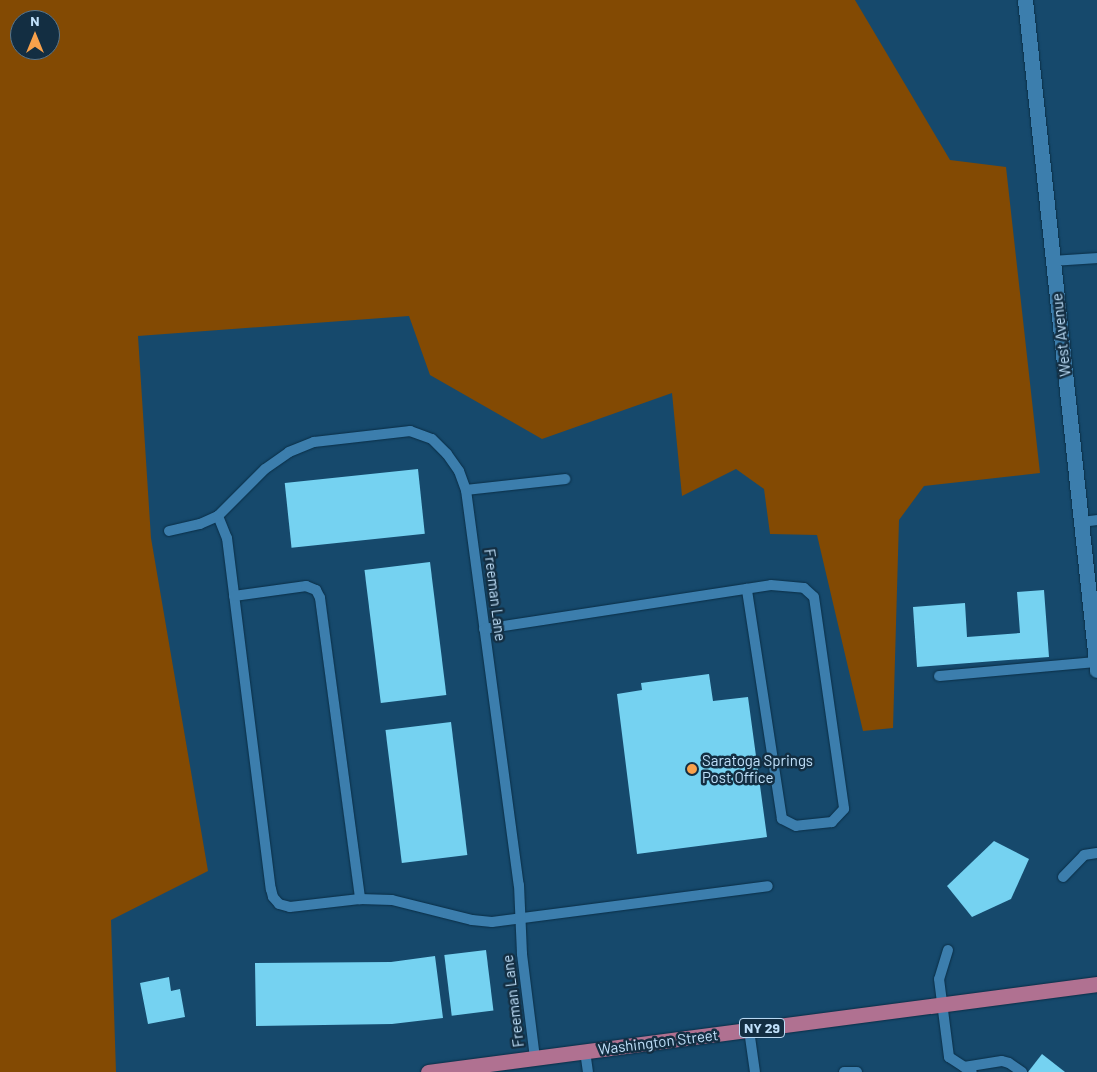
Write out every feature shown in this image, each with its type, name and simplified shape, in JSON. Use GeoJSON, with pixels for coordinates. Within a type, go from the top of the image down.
{"type":"FeatureCollection","features":[{"type":"Feature","properties":{"kind":"highway","name":"Washington Street"},"geometry":{"type":"LineString","coordinates":[[428,1072],[508,1067],[535,1058],[1097,984]]}},
{"type":"Feature","properties":{"kind":"street","name":"West Avenue"},"geometry":{"type":"LineString","coordinates":[[1025,0],[1081,522],[1095,621],[1097,666]]}},
{"type":"Feature","properties":{"kind":"lane"},"geometry":{"type":"LineString","coordinates":[[1053,261],[1097,258]]}},
{"type":"Feature","properties":{"kind":"lane","name":"Freeman Lane"},"geometry":{"type":"LineString","coordinates":[[169,531],[200,524],[218,516],[265,469],[289,452],[314,442],[387,432],[410,431],[432,439],[448,454],[459,471],[466,490],[519,884],[522,954],[535,1058]]}},
{"type":"Feature","properties":{"kind":"lane"},"geometry":{"type":"LineString","coordinates":[[466,490],[565,479]]}},
{"type":"Feature","properties":{"kind":"lane"},"geometry":{"type":"LineString","coordinates":[[218,516],[227,538],[273,897],[280,904],[290,907],[360,899],[392,900],[472,920],[492,922],[768,886]]}},
{"type":"Feature","properties":{"kind":"lane"},"geometry":{"type":"LineString","coordinates":[[1081,522],[1097,520]]}},
{"type":"Feature","properties":{"kind":"lane"},"geometry":{"type":"LineString","coordinates":[[484,629],[771,585],[804,588],[814,597],[844,809],[832,822],[796,826],[782,820],[748,589]]}},
{"type":"Feature","properties":{"kind":"lane"},"geometry":{"type":"LineString","coordinates":[[234,596],[306,586],[316,590],[320,598],[360,899]]}},
{"type":"Feature","properties":{"kind":"lane"},"geometry":{"type":"LineString","coordinates":[[939,676],[1097,666]]}},
{"type":"Feature","properties":{"kind":"lane"},"geometry":{"type":"LineString","coordinates":[[1063,876],[1084,855],[1097,853]]}},
{"type":"Feature","properties":{"kind":"lane"},"geometry":{"type":"LineString","coordinates":[[948,950],[939,979],[949,1057],[968,1069],[1002,1061],[1009,1063],[1022,1072]]}},
{"type":"Feature","properties":{"kind":"lane"},"geometry":{"type":"LineString","coordinates":[[749,1030],[755,1072]]}},
{"type":"Feature","properties":{"kind":"lane"},"geometry":{"type":"LineString","coordinates":[[585,1051],[588,1072]]}},
{"type":"Feature","properties":{"kind":"lane"},"geometry":{"type":"LineString","coordinates":[[844,1072],[857,1072]]}},
{"type":"Feature","properties":{"kind":"shaded area"},"geometry":{"type":"Polygon","coordinates":[[[0,0],[855,0],[950,160],[1006,167],[1040,473],[924,486],[899,520],[893,728],[863,731],[817,535],[770,534],[764,489],[736,469],[682,496],[672,393],[542,439],[430,375],[409,316],[138,336],[151,538],[208,871],[111,920],[116,1072],[0,1072],[0,0]]]}},
{"type":"Feature","properties":{"kind":"building"},"geometry":{"type":"Polygon","coordinates":[[[418,469],[425,534],[292,548],[285,483],[418,469]]]}},
{"type":"Feature","properties":{"kind":"building"},"geometry":{"type":"Polygon","coordinates":[[[430,562],[446,695],[381,703],[364,570],[430,562]]]}},
{"type":"Feature","properties":{"kind":"building"},"geometry":{"type":"Polygon","coordinates":[[[1044,590],[1049,657],[917,667],[913,607],[965,603],[967,637],[1020,633],[1017,592],[1044,590]]]}},
{"type":"Feature","properties":{"kind":"building","name":"Saratoga Springs Post Office"},"geometry":{"type":"Polygon","coordinates":[[[709,674],[713,701],[748,697],[767,837],[637,854],[617,694],[642,690],[641,683],[709,674]]]}},
{"type":"Feature","properties":{"kind":"building"},"geometry":{"type":"Polygon","coordinates":[[[451,722],[467,855],[402,863],[385,730],[451,722]]]}},
{"type":"Feature","properties":{"kind":"building"},"geometry":{"type":"Polygon","coordinates":[[[994,841],[1029,859],[1011,899],[972,917],[947,886],[994,841]]]}},
{"type":"Feature","properties":{"kind":"building"},"geometry":{"type":"Polygon","coordinates":[[[486,950],[493,1011],[452,1016],[444,955],[486,950]]]}},
{"type":"Feature","properties":{"kind":"building"},"geometry":{"type":"Polygon","coordinates":[[[435,956],[443,1018],[392,1024],[256,1026],[255,963],[391,962],[435,956]]]}},
{"type":"Feature","properties":{"kind":"building"},"geometry":{"type":"Polygon","coordinates":[[[169,977],[171,991],[180,989],[185,1017],[148,1024],[140,983],[169,977]]]}},
{"type":"Feature","properties":{"kind":"building"},"geometry":{"type":"Polygon","coordinates":[[[1042,1054],[1065,1072],[1028,1072],[1042,1054]]]}},
{"type":"Feature","properties":{"kind":"place","name":"Saratoga Springs Post Office"},"geometry":{"type":"Point","coordinates":[692,769]}}]}
